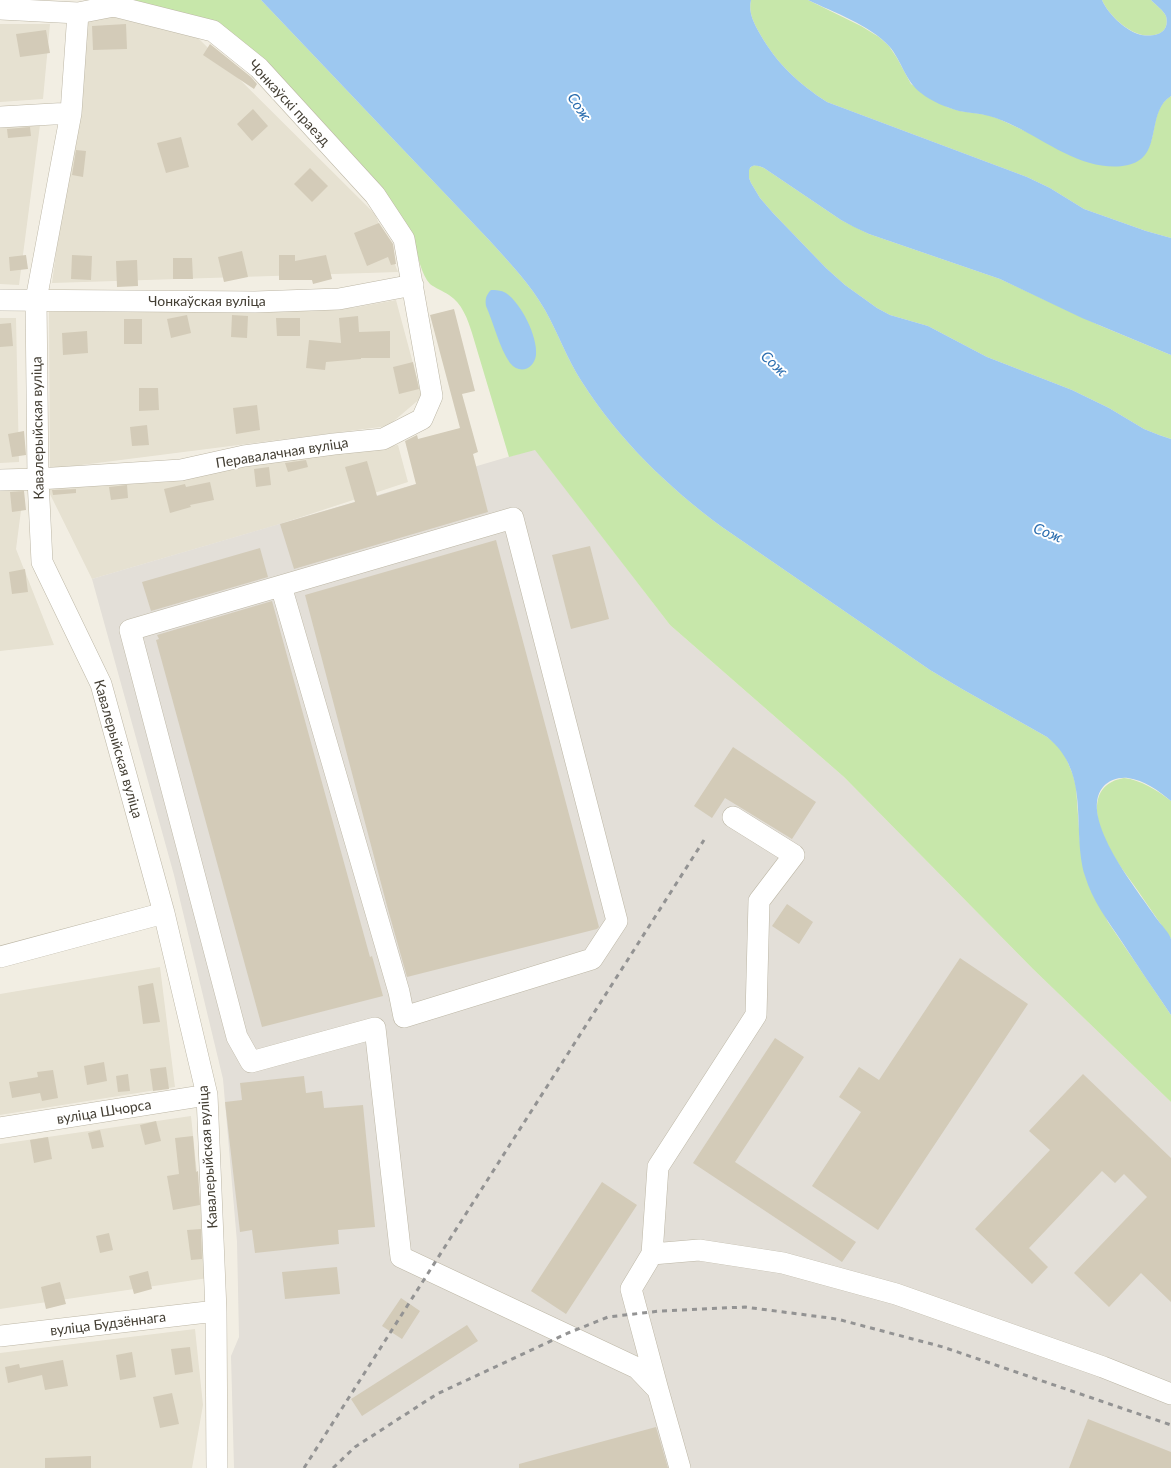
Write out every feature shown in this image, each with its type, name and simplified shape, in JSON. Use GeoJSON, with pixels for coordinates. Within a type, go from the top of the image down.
{"type":"FeatureCollection","features":[{"type":"Feature","properties":{"kind":"street","name":"Чонкаўскі праезд"},"geometry":{"type":"LineString","coordinates":[[0,9],[78,13],[114,6],[213,31],[259,68],[375,196],[404,239],[413,285]]}},
{"type":"Feature","properties":{"kind":"street","name":"Кавалерыйская вуліца"},"geometry":{"type":"LineString","coordinates":[[78,13],[71,113],[36,300],[38,479],[42,562],[101,684],[164,913],[207,1095],[216,1312],[217,1468]]}},
{"type":"Feature","properties":{"kind":"street"},"geometry":{"type":"LineString","coordinates":[[0,117],[71,113]]}},
{"type":"Feature","properties":{"kind":"street","name":"Чонкаўская вуліца"},"geometry":{"type":"LineString","coordinates":[[0,300],[255,302],[339,299],[413,285]]}},
{"type":"Feature","properties":{"kind":"street","name":"Перавалачная вуліца"},"geometry":{"type":"LineString","coordinates":[[0,480],[181,470],[244,456],[383,439],[422,419],[432,396],[413,285]]}},
{"type":"Feature","properties":{"kind":"street"},"geometry":{"type":"LineString","coordinates":[[513,518],[617,921],[592,960],[404,1017],[375,1028],[251,1062],[236,1037],[130,630],[281,586],[513,518]]}},
{"type":"Feature","properties":{"kind":"street"},"geometry":{"type":"LineString","coordinates":[[281,586],[399,992],[404,1017]]}},
{"type":"Feature","properties":{"kind":"street"},"geometry":{"type":"LineString","coordinates":[[680,1468],[631,1289],[652,1254],[658,1167],[756,1015],[759,901],[794,855],[733,817]]}},
{"type":"Feature","properties":{"kind":"street"},"geometry":{"type":"LineString","coordinates":[[0,957],[164,913]]}},
{"type":"Feature","properties":{"kind":"street"},"geometry":{"type":"LineString","coordinates":[[375,1028],[402,1257],[637,1368],[658,1390]]}},
{"type":"Feature","properties":{"kind":"street","name":"вуліца Шчорса"},"geometry":{"type":"LineString","coordinates":[[0,1128],[207,1095]]}},
{"type":"Feature","properties":{"kind":"street"},"geometry":{"type":"LineString","coordinates":[[652,1254],[699,1250],[790,1265],[896,1294],[1103,1367],[1171,1394]]}},
{"type":"Feature","properties":{"kind":"street","name":"вуліца Будзённага"},"geometry":{"type":"LineString","coordinates":[[0,1336],[216,1312]]}},
{"type":"Feature","properties":{"kind":"shaded area"},"geometry":{"type":"Polygon","coordinates":[[[113,17],[197,37],[375,214],[398,272],[52,283],[87,19],[113,17]]]}},
{"type":"Feature","properties":{"kind":"shaded area"},"geometry":{"type":"Polygon","coordinates":[[[0,24],[50,24],[43,99],[0,102],[0,24]]]}},
{"type":"Feature","properties":{"kind":"shaded area"},"geometry":{"type":"Polygon","coordinates":[[[40,125],[19,285],[0,284],[0,126],[40,125]]]}},
{"type":"Feature","properties":{"kind":"shaded area"},"geometry":{"type":"Polygon","coordinates":[[[396,300],[422,397],[388,426],[50,469],[49,312],[352,308],[396,300]]]}},
{"type":"Feature","properties":{"kind":"shaded area"},"geometry":{"type":"Polygon","coordinates":[[[0,318],[16,318],[19,462],[0,463],[0,318]]]}},
{"type":"Feature","properties":{"kind":"shaded area"},"geometry":{"type":"Polygon","coordinates":[[[398,445],[408,482],[280,524],[92,579],[46,486],[164,482],[232,468],[398,445]]]}},
{"type":"Feature","properties":{"kind":"shaded area"},"geometry":{"type":"Polygon","coordinates":[[[535,449],[670,625],[844,777],[1033,969],[1171,1102],[1171,1468],[234,1468],[231,1356],[239,1337],[237,1242],[223,1079],[174,875],[92,579],[535,449]]]}},
{"type":"Feature","properties":{"kind":"shaded area"},"geometry":{"type":"Polygon","coordinates":[[[0,487],[24,487],[16,549],[54,645],[0,651],[0,487]]]}},
{"type":"Feature","properties":{"kind":"shaded area"},"geometry":{"type":"Polygon","coordinates":[[[160,967],[175,1087],[0,1115],[0,994],[160,967]]]}},
{"type":"Feature","properties":{"kind":"shaded area"},"geometry":{"type":"Polygon","coordinates":[[[191,1116],[208,1278],[0,1309],[0,1144],[191,1116]]]}},
{"type":"Feature","properties":{"kind":"shaded area"},"geometry":{"type":"Polygon","coordinates":[[[195,1329],[203,1405],[192,1468],[0,1468],[0,1353],[195,1329]]]}},
{"type":"Feature","properties":{"kind":"green space"},"geometry":{"type":"Polygon","coordinates":[[[88,0],[261,0],[490,241],[519,274],[533,291],[545,310],[567,355],[596,403],[628,443],[664,479],[722,527],[930,670],[1047,737],[1057,745],[1064,753],[1076,787],[1080,843],[1085,875],[1108,922],[1171,1015],[1171,1102],[1033,969],[844,777],[670,625],[535,450],[509,457],[470,328],[458,302],[454,298],[430,284],[422,271],[415,247],[231,48],[125,3],[88,0]]]}},
{"type":"Feature","properties":{"kind":"green space"},"geometry":{"type":"Polygon","coordinates":[[[751,0],[808,0],[861,26],[879,37],[889,46],[911,84],[947,107],[960,111],[988,115],[999,119],[1071,155],[1130,164],[1140,158],[1147,151],[1158,112],[1163,103],[1171,96],[1171,238],[1146,231],[1084,209],[1050,188],[1027,177],[827,102],[807,88],[781,64],[774,55],[754,22],[750,9],[751,0]]]}},
{"type":"Feature","properties":{"kind":"green space"},"geometry":{"type":"Polygon","coordinates":[[[1102,0],[1151,0],[1166,16],[1166,27],[1159,34],[1149,36],[1133,32],[1112,16],[1102,0]]]}},
{"type":"Feature","properties":{"kind":"green space"},"geometry":{"type":"Polygon","coordinates":[[[756,165],[764,168],[841,220],[869,234],[1000,279],[1101,326],[1171,355],[1171,439],[1144,429],[1109,408],[1072,390],[987,357],[928,326],[890,315],[877,308],[845,285],[826,268],[760,198],[749,178],[749,169],[756,165]]]}},
{"type":"Feature","properties":{"kind":"green space"},"geometry":{"type":"Polygon","coordinates":[[[1124,778],[1149,786],[1171,801],[1171,939],[1113,855],[1106,842],[1099,822],[1097,803],[1100,794],[1105,787],[1113,781],[1124,778]]]}},
{"type":"Feature","properties":{"kind":"water","name":"Сож"},"geometry":{"type":"Polygon","coordinates":[[[261,0],[751,0],[750,9],[754,22],[774,55],[789,72],[807,88],[827,102],[1027,177],[1050,188],[1084,209],[1146,231],[1171,238],[1171,355],[1082,318],[1000,279],[869,234],[841,220],[764,168],[752,166],[749,170],[749,178],[751,183],[760,198],[773,213],[826,268],[845,285],[877,308],[890,315],[928,326],[987,357],[1072,390],[1109,408],[1144,429],[1171,439],[1171,801],[1140,781],[1125,778],[1108,782],[1103,787],[1097,801],[1098,817],[1104,836],[1114,855],[1170,936],[1171,1015],[1106,918],[1088,885],[1081,858],[1078,802],[1075,784],[1070,767],[1061,751],[1047,737],[930,670],[722,527],[664,479],[628,443],[596,403],[567,355],[545,310],[533,291],[519,274],[490,241],[261,0]]]}},
{"type":"Feature","properties":{"kind":"water"},"geometry":{"type":"Polygon","coordinates":[[[808,0],[1102,0],[1112,16],[1127,29],[1138,34],[1149,36],[1159,34],[1163,31],[1167,22],[1165,14],[1151,0],[1171,0],[1171,96],[1164,102],[1159,110],[1149,148],[1145,155],[1138,161],[1133,164],[1121,166],[1102,166],[1090,163],[1064,153],[1002,120],[985,115],[959,111],[930,99],[921,93],[911,83],[889,46],[881,38],[862,25],[808,0]]]}},
{"type":"Feature","properties":{"kind":"water"},"geometry":{"type":"Polygon","coordinates":[[[491,290],[502,291],[512,298],[523,312],[531,330],[536,348],[536,355],[535,360],[530,367],[526,369],[518,369],[514,367],[506,357],[486,306],[486,297],[491,290]]]}},
{"type":"Feature","properties":{"kind":"building"},"geometry":{"type":"Polygon","coordinates":[[[126,24],[127,49],[93,50],[92,26],[126,24]]]}},
{"type":"Feature","properties":{"kind":"building"},"geometry":{"type":"Polygon","coordinates":[[[46,30],[50,53],[20,57],[16,34],[46,30]]]}},
{"type":"Feature","properties":{"kind":"building"},"geometry":{"type":"Polygon","coordinates":[[[210,44],[251,77],[257,84],[254,89],[203,55],[210,44]]]}},
{"type":"Feature","properties":{"kind":"building"},"geometry":{"type":"Polygon","coordinates":[[[253,109],[268,126],[252,141],[237,124],[253,109]]]}},
{"type":"Feature","properties":{"kind":"building"},"geometry":{"type":"Polygon","coordinates":[[[30,127],[31,136],[8,138],[7,129],[30,127]]]}},
{"type":"Feature","properties":{"kind":"building"},"geometry":{"type":"Polygon","coordinates":[[[181,137],[189,167],[166,173],[157,143],[181,137]]]}},
{"type":"Feature","properties":{"kind":"building"},"geometry":{"type":"Polygon","coordinates":[[[76,150],[86,151],[83,177],[72,175],[76,150]]]}},
{"type":"Feature","properties":{"kind":"building"},"geometry":{"type":"Polygon","coordinates":[[[310,168],[328,186],[312,202],[294,184],[310,168]]]}},
{"type":"Feature","properties":{"kind":"building"},"geometry":{"type":"Polygon","coordinates":[[[379,223],[393,244],[396,264],[391,265],[388,257],[367,266],[354,233],[379,223]]]}},
{"type":"Feature","properties":{"kind":"building"},"geometry":{"type":"Polygon","coordinates":[[[242,251],[248,277],[224,282],[218,257],[242,251]]]}},
{"type":"Feature","properties":{"kind":"building"},"geometry":{"type":"Polygon","coordinates":[[[26,255],[28,269],[10,271],[9,257],[26,255]]]}},
{"type":"Feature","properties":{"kind":"building"},"geometry":{"type":"Polygon","coordinates":[[[72,255],[92,256],[91,280],[71,279],[72,255]]]}},
{"type":"Feature","properties":{"kind":"building"},"geometry":{"type":"Polygon","coordinates":[[[279,255],[295,255],[295,261],[326,255],[332,279],[313,284],[312,280],[279,280],[279,255]]]}},
{"type":"Feature","properties":{"kind":"building"},"geometry":{"type":"Polygon","coordinates":[[[173,258],[192,258],[193,279],[173,279],[173,258]]]}},
{"type":"Feature","properties":{"kind":"building"},"geometry":{"type":"Polygon","coordinates":[[[137,260],[138,286],[117,287],[116,261],[137,260]]]}},
{"type":"Feature","properties":{"kind":"building"},"geometry":{"type":"Polygon","coordinates":[[[454,309],[475,391],[462,394],[478,452],[473,454],[488,512],[294,569],[280,524],[355,502],[345,467],[367,461],[377,496],[416,484],[405,441],[417,435],[418,439],[460,428],[430,315],[454,309]]]}},
{"type":"Feature","properties":{"kind":"building"},"geometry":{"type":"Polygon","coordinates":[[[187,315],[191,333],[171,338],[167,319],[187,315]]]}},
{"type":"Feature","properties":{"kind":"building"},"geometry":{"type":"Polygon","coordinates":[[[232,315],[248,316],[247,338],[231,337],[232,315]]]}},
{"type":"Feature","properties":{"kind":"building"},"geometry":{"type":"Polygon","coordinates":[[[358,316],[359,332],[390,331],[390,358],[361,358],[326,362],[325,370],[306,368],[309,340],[341,343],[339,318],[358,316]]]}},
{"type":"Feature","properties":{"kind":"building"},"geometry":{"type":"Polygon","coordinates":[[[276,318],[300,318],[300,336],[277,336],[276,318]]]}},
{"type":"Feature","properties":{"kind":"building"},"geometry":{"type":"Polygon","coordinates":[[[124,319],[142,319],[142,344],[124,344],[124,319]]]}},
{"type":"Feature","properties":{"kind":"building"},"geometry":{"type":"Polygon","coordinates":[[[11,323],[13,346],[0,347],[0,324],[11,323]]]}},
{"type":"Feature","properties":{"kind":"building"},"geometry":{"type":"Polygon","coordinates":[[[87,331],[88,353],[63,355],[62,333],[87,331]]]}},
{"type":"Feature","properties":{"kind":"building"},"geometry":{"type":"Polygon","coordinates":[[[413,362],[419,389],[399,394],[393,367],[413,362]]]}},
{"type":"Feature","properties":{"kind":"building"},"geometry":{"type":"Polygon","coordinates":[[[139,388],[158,388],[159,410],[139,411],[139,388]]]}},
{"type":"Feature","properties":{"kind":"building"},"geometry":{"type":"Polygon","coordinates":[[[257,405],[260,430],[236,434],[233,408],[257,405]]]}},
{"type":"Feature","properties":{"kind":"building"},"geometry":{"type":"Polygon","coordinates":[[[147,425],[149,445],[132,446],[130,427],[147,425]]]}},
{"type":"Feature","properties":{"kind":"building"},"geometry":{"type":"Polygon","coordinates":[[[24,431],[26,455],[12,457],[8,434],[24,431]]]}},
{"type":"Feature","properties":{"kind":"building"},"geometry":{"type":"Polygon","coordinates":[[[306,460],[308,467],[288,472],[285,463],[306,460]]]}},
{"type":"Feature","properties":{"kind":"building"},"geometry":{"type":"Polygon","coordinates":[[[269,467],[271,485],[256,487],[254,469],[269,467]]]}},
{"type":"Feature","properties":{"kind":"building"},"geometry":{"type":"Polygon","coordinates":[[[210,482],[214,500],[190,505],[191,507],[170,513],[164,489],[185,484],[186,487],[210,482]]]}},
{"type":"Feature","properties":{"kind":"building"},"geometry":{"type":"Polygon","coordinates":[[[127,485],[128,498],[111,500],[109,487],[127,485]]]}},
{"type":"Feature","properties":{"kind":"building"},"geometry":{"type":"Polygon","coordinates":[[[76,489],[76,493],[53,495],[52,490],[76,489]]]}},
{"type":"Feature","properties":{"kind":"building"},"geometry":{"type":"Polygon","coordinates":[[[24,491],[26,510],[12,512],[10,492],[24,491]]]}},
{"type":"Feature","properties":{"kind":"building"},"geometry":{"type":"Polygon","coordinates":[[[496,540],[599,927],[597,929],[407,977],[305,595],[496,540]]]}},
{"type":"Feature","properties":{"kind":"building"},"geometry":{"type":"Polygon","coordinates":[[[590,546],[609,619],[571,629],[552,555],[590,546]]]}},
{"type":"Feature","properties":{"kind":"building"},"geometry":{"type":"Polygon","coordinates":[[[260,548],[268,577],[151,611],[142,582],[260,548]]]}},
{"type":"Feature","properties":{"kind":"building"},"geometry":{"type":"Polygon","coordinates":[[[25,569],[28,592],[12,594],[9,572],[25,569]]]}},
{"type":"Feature","properties":{"kind":"building"},"geometry":{"type":"Polygon","coordinates":[[[272,601],[370,957],[372,956],[383,996],[262,1027],[156,640],[159,639],[157,635],[272,601]]]}},
{"type":"Feature","properties":{"kind":"building"},"geometry":{"type":"Polygon","coordinates":[[[733,747],[816,802],[792,839],[725,798],[712,818],[694,806],[733,747]]]}},
{"type":"Feature","properties":{"kind":"building"},"geometry":{"type":"Polygon","coordinates":[[[787,904],[813,922],[799,944],[772,926],[787,904]]]}},
{"type":"Feature","properties":{"kind":"building"},"geometry":{"type":"Polygon","coordinates":[[[960,958],[1028,1004],[878,1230],[812,1186],[861,1112],[839,1097],[859,1067],[879,1080],[960,958]]]}},
{"type":"Feature","properties":{"kind":"building"},"geometry":{"type":"Polygon","coordinates":[[[153,983],[160,1022],[143,1024],[138,986],[153,983]]]}},
{"type":"Feature","properties":{"kind":"building"},"geometry":{"type":"Polygon","coordinates":[[[775,1038],[804,1057],[735,1162],[856,1242],[842,1262],[693,1163],[775,1038]]]}},
{"type":"Feature","properties":{"kind":"building"},"geometry":{"type":"Polygon","coordinates":[[[104,1062],[107,1081],[87,1085],[84,1066],[104,1062]]]}},
{"type":"Feature","properties":{"kind":"building"},"geometry":{"type":"Polygon","coordinates":[[[166,1067],[169,1089],[153,1091],[150,1069],[166,1067]]]}},
{"type":"Feature","properties":{"kind":"building"},"geometry":{"type":"Polygon","coordinates":[[[53,1070],[58,1098],[42,1101],[40,1093],[12,1098],[9,1082],[38,1077],[37,1072],[53,1070]]]}},
{"type":"Feature","properties":{"kind":"building"},"geometry":{"type":"Polygon","coordinates":[[[128,1074],[130,1091],[118,1092],[116,1076],[128,1074]]]}},
{"type":"Feature","properties":{"kind":"building"},"geometry":{"type":"Polygon","coordinates":[[[1083,1074],[1171,1158],[1171,1302],[1141,1273],[1109,1307],[1074,1273],[1147,1197],[1124,1174],[1115,1183],[1102,1171],[1029,1248],[1048,1267],[1032,1284],[975,1229],[1050,1150],[1029,1131],[1083,1074]]]}},
{"type":"Feature","properties":{"kind":"building"},"geometry":{"type":"Polygon","coordinates":[[[304,1076],[306,1093],[322,1091],[324,1108],[363,1105],[375,1227],[338,1230],[339,1244],[255,1253],[252,1230],[240,1232],[225,1102],[242,1100],[240,1083],[304,1076]]]}},
{"type":"Feature","properties":{"kind":"building"},"geometry":{"type":"Polygon","coordinates":[[[156,1121],[161,1141],[145,1145],[140,1125],[156,1121]]]}},
{"type":"Feature","properties":{"kind":"building"},"geometry":{"type":"Polygon","coordinates":[[[100,1130],[104,1147],[92,1149],[88,1133],[100,1130]]]}},
{"type":"Feature","properties":{"kind":"building"},"geometry":{"type":"Polygon","coordinates":[[[193,1136],[196,1172],[198,1171],[200,1205],[173,1210],[167,1176],[179,1174],[175,1138],[193,1136]]]}},
{"type":"Feature","properties":{"kind":"building"},"geometry":{"type":"Polygon","coordinates":[[[48,1137],[52,1159],[34,1163],[30,1140],[48,1137]]]}},
{"type":"Feature","properties":{"kind":"building"},"geometry":{"type":"Polygon","coordinates":[[[602,1182],[637,1205],[566,1314],[531,1291],[602,1182]]]}},
{"type":"Feature","properties":{"kind":"building"},"geometry":{"type":"Polygon","coordinates":[[[201,1229],[202,1259],[191,1260],[187,1230],[201,1229]]]}},
{"type":"Feature","properties":{"kind":"building"},"geometry":{"type":"Polygon","coordinates":[[[109,1233],[113,1250],[100,1253],[96,1236],[109,1233]]]}},
{"type":"Feature","properties":{"kind":"building"},"geometry":{"type":"Polygon","coordinates":[[[337,1267],[340,1294],[285,1299],[282,1272],[337,1267]]]}},
{"type":"Feature","properties":{"kind":"building"},"geometry":{"type":"Polygon","coordinates":[[[148,1271],[152,1289],[134,1294],[129,1276],[148,1271]]]}},
{"type":"Feature","properties":{"kind":"building"},"geometry":{"type":"Polygon","coordinates":[[[60,1282],[66,1304],[46,1309],[41,1287],[60,1282]]]}},
{"type":"Feature","properties":{"kind":"building"},"geometry":{"type":"Polygon","coordinates":[[[401,1298],[420,1311],[402,1339],[382,1326],[401,1298]]]}},
{"type":"Feature","properties":{"kind":"building"},"geometry":{"type":"Polygon","coordinates":[[[467,1325],[478,1341],[362,1416],[351,1399],[467,1325]]]}},
{"type":"Feature","properties":{"kind":"building"},"geometry":{"type":"Polygon","coordinates":[[[190,1347],[193,1372],[175,1375],[171,1349],[190,1347]]]}},
{"type":"Feature","properties":{"kind":"building"},"geometry":{"type":"Polygon","coordinates":[[[132,1352],[136,1377],[120,1380],[116,1355],[132,1352]]]}},
{"type":"Feature","properties":{"kind":"building"},"geometry":{"type":"Polygon","coordinates":[[[63,1360],[68,1386],[45,1390],[42,1375],[8,1383],[5,1367],[19,1364],[20,1368],[63,1360]]]}},
{"type":"Feature","properties":{"kind":"building"},"geometry":{"type":"Polygon","coordinates":[[[172,1393],[179,1424],[160,1428],[153,1397],[172,1393]]]}},
{"type":"Feature","properties":{"kind":"building"},"geometry":{"type":"Polygon","coordinates":[[[1088,1419],[1171,1452],[1171,1468],[1069,1468],[1088,1419]]]}},
{"type":"Feature","properties":{"kind":"building"},"geometry":{"type":"Polygon","coordinates":[[[656,1427],[668,1468],[519,1468],[519,1464],[656,1427]]]}},
{"type":"Feature","properties":{"kind":"building"},"geometry":{"type":"Polygon","coordinates":[[[91,1456],[91,1468],[45,1468],[45,1458],[91,1456]]]}},
{"type":"Feature","properties":{"kind":"railway"},"geometry":{"type":"LineString","coordinates":[[304,1468],[704,840]]}},
{"type":"Feature","properties":{"kind":"railway"},"geometry":{"type":"LineString","coordinates":[[333,1468],[355,1447],[437,1394],[568,1333],[608,1317],[660,1311],[745,1307],[837,1319],[943,1347],[1171,1425]]}}]}
